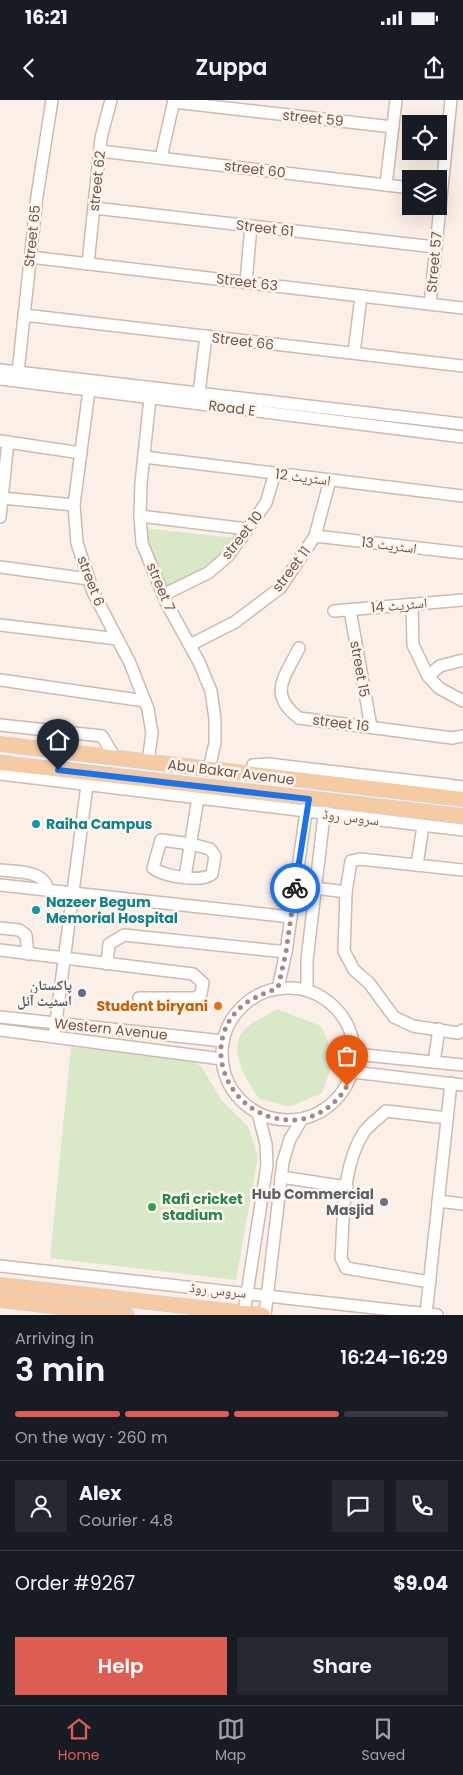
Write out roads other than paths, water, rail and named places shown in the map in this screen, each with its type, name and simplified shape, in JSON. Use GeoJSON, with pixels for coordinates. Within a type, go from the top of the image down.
{"type":"FeatureCollection","features":[{"type":"Feature","properties":{"kind":"main road","name":"Abu Bakar Avenue"},"geometry":{"type":"LineString","coordinates":[[0,744],[252,774],[447,791],[463,799]]}},
{"type":"Feature","properties":{"kind":"main road","name":"Abu Bakar Avenue"},"geometry":{"type":"LineString","coordinates":[[0,763],[325,807],[463,816]]}},
{"type":"Feature","properties":{"kind":"main road"},"geometry":{"type":"LineString","coordinates":[[0,1285],[264,1315]]}},
{"type":"Feature","properties":{"kind":"main road"},"geometry":{"type":"LineString","coordinates":[[0,1300],[32,1309],[127,1315]]}},
{"type":"Feature","properties":{"kind":"street","name":"Street 65"},"geometry":{"type":"LineString","coordinates":[[18,372],[43,149],[52,100]]}},
{"type":"Feature","properties":{"kind":"street","name":"street 62"},"geometry":{"type":"LineString","coordinates":[[88,264],[100,151],[111,100]]}},
{"type":"Feature","properties":{"kind":"street"},"geometry":{"type":"LineString","coordinates":[[386,185],[396,100]]}},
{"type":"Feature","properties":{"kind":"street","name":"Street 57"},"geometry":{"type":"LineString","coordinates":[[443,170],[451,100]]}},
{"type":"Feature","properties":{"kind":"street"},"geometry":{"type":"LineString","coordinates":[[161,158],[174,101]]}},
{"type":"Feature","properties":{"kind":"street","name":"street 59"},"geometry":{"type":"LineString","coordinates":[[174,101],[393,127]]}},
{"type":"Feature","properties":{"kind":"street","name":"street 60"},"geometry":{"type":"LineString","coordinates":[[100,151],[402,187]]}},
{"type":"Feature","properties":{"kind":"street","name":"Street 61"},"geometry":{"type":"LineString","coordinates":[[94,208],[435,247]]}},
{"type":"Feature","properties":{"kind":"street","name":"Street 57"},"geometry":{"type":"LineString","coordinates":[[430,304],[438,215]]}},
{"type":"Feature","properties":{"kind":"street"},"geometry":{"type":"LineString","coordinates":[[246,282],[251,226]]}},
{"type":"Feature","properties":{"kind":"street","name":"Street 63"},"geometry":{"type":"LineString","coordinates":[[30,257],[463,308]]}},
{"type":"Feature","properties":{"kind":"street"},"geometry":{"type":"LineString","coordinates":[[354,353],[361,296]]}},
{"type":"Feature","properties":{"kind":"street","name":"Street 66"},"geometry":{"type":"LineString","coordinates":[[24,315],[463,366]]}},
{"type":"Feature","properties":{"kind":"street"},"geometry":{"type":"LineString","coordinates":[[199,393],[206,336]]}},
{"type":"Feature","properties":{"kind":"street","name":"Road E"},"geometry":{"type":"LineString","coordinates":[[0,370],[463,424]]}},
{"type":"Feature","properties":{"kind":"street","name":"Road E"},"geometry":{"type":"LineString","coordinates":[[0,379],[463,437]]}},
{"type":"Feature","properties":{"kind":"street","name":"street 6"},"geometry":{"type":"LineString","coordinates":[[89,390],[74,505],[78,543],[93,592],[118,639],[145,702],[152,733],[148,762]]}},
{"type":"Feature","properties":{"kind":"street","name":"street 7"},"geometry":{"type":"LineString","coordinates":[[150,398],[140,516],[142,542],[163,595],[190,645],[210,691],[214,710],[215,742],[208,769]]}},
{"type":"Feature","properties":{"kind":"street"},"geometry":{"type":"LineString","coordinates":[[0,517],[4,442],[81,453]]}},
{"type":"Feature","properties":{"kind":"street","name":"اسٹریٹ 12"},"geometry":{"type":"LineString","coordinates":[[144,457],[463,496]]}},
{"type":"Feature","properties":{"kind":"street","name":"street 10"},"geometry":{"type":"LineString","coordinates":[[163,595],[208,573],[228,556],[266,504],[275,473]]}},
{"type":"Feature","properties":{"kind":"street","name":"street 11"},"geometry":{"type":"LineString","coordinates":[[190,645],[235,622],[280,588],[315,536],[330,480]]}},
{"type":"Feature","properties":{"kind":"street"},"geometry":{"type":"LineString","coordinates":[[2,498],[74,505]]}},
{"type":"Feature","properties":{"kind":"street"},"geometry":{"type":"LineString","coordinates":[[140,516],[247,529]]}},
{"type":"Feature","properties":{"kind":"street","name":"اسٹریٹ 13"},"geometry":{"type":"LineString","coordinates":[[315,536],[463,554]]}},
{"type":"Feature","properties":{"kind":"street"},"geometry":{"type":"LineString","coordinates":[[0,567],[89,579]]}},
{"type":"Feature","properties":{"kind":"street","name":"اسٹریٹ 14"},"geometry":{"type":"LineString","coordinates":[[334,611],[463,600]]}},
{"type":"Feature","properties":{"kind":"street"},"geometry":{"type":"LineString","coordinates":[[412,604],[413,645],[428,676],[439,688],[463,701]]}},
{"type":"Feature","properties":{"kind":"street","name":"street 15"},"geometry":{"type":"LineString","coordinates":[[350,610],[371,727]]}},
{"type":"Feature","properties":{"kind":"street"},"geometry":{"type":"LineString","coordinates":[[0,625],[118,639]]}},
{"type":"Feature","properties":{"kind":"street","name":"street 16"},"geometry":{"type":"LineString","coordinates":[[299,648],[280,688],[282,699],[290,712],[299,718],[452,738],[463,736]]}},
{"type":"Feature","properties":{"kind":"street"},"geometry":{"type":"LineString","coordinates":[[428,676],[440,666],[463,660]]}},
{"type":"Feature","properties":{"kind":"street"},"geometry":{"type":"LineString","coordinates":[[0,680],[145,702]]}},
{"type":"Feature","properties":{"kind":"street"},"geometry":{"type":"LineString","coordinates":[[0,725],[102,736],[115,758]]}},
{"type":"Feature","properties":{"kind":"street","name":"سروس روڈ"},"geometry":{"type":"LineString","coordinates":[[0,774],[198,798],[308,805]]}},
{"type":"Feature","properties":{"kind":"street"},"geometry":{"type":"LineString","coordinates":[[54,1037],[87,785]]}},
{"type":"Feature","properties":{"kind":"street"},"geometry":{"type":"LineString","coordinates":[[447,791],[463,787]]}},
{"type":"Feature","properties":{"kind":"street"},"geometry":{"type":"LineString","coordinates":[[185,877],[198,798]]}},
{"type":"Feature","properties":{"kind":"street"},"geometry":{"type":"LineString","coordinates":[[278,988],[286,952],[308,805]]}},
{"type":"Feature","properties":{"kind":"street"},"geometry":{"type":"LineString","coordinates":[[307,990],[308,960],[325,807]]}},
{"type":"Feature","properties":{"kind":"street","name":"سروس روڈ"},"geometry":{"type":"LineString","coordinates":[[325,807],[424,826],[463,830]]}},
{"type":"Feature","properties":{"kind":"street"},"geometry":{"type":"LineString","coordinates":[[417,865],[424,826]]}},
{"type":"Feature","properties":{"kind":"street"},"geometry":{"type":"LineString","coordinates":[[161,840],[191,844],[210,849],[214,853],[214,862],[209,876],[198,880],[185,877],[158,872],[153,868],[161,840]]}},
{"type":"Feature","properties":{"kind":"street"},"geometry":{"type":"LineString","coordinates":[[463,870],[360,859],[352,861],[346,892],[344,951],[354,970],[369,983],[394,1017],[413,1026],[458,1033],[463,1030]]}},
{"type":"Feature","properties":{"kind":"street"},"geometry":{"type":"LineString","coordinates":[[0,870],[41,876],[47,881],[48,891]]}},
{"type":"Feature","properties":{"kind":"street"},"geometry":{"type":"LineString","coordinates":[[0,884],[73,894],[291,916]]}},
{"type":"Feature","properties":{"kind":"street"},"geometry":{"type":"LineString","coordinates":[[316,888],[346,892]]}},
{"type":"Feature","properties":{"kind":"street"},"geometry":{"type":"LineString","coordinates":[[0,928],[19,930],[26,935],[28,954]]}},
{"type":"Feature","properties":{"kind":"street"},"geometry":{"type":"LineString","coordinates":[[107,964],[109,944],[124,935],[286,952]]}},
{"type":"Feature","properties":{"kind":"street"},"geometry":{"type":"LineString","coordinates":[[0,950],[193,974],[203,983],[201,994],[195,998],[139,998]]}},
{"type":"Feature","properties":{"kind":"street"},"geometry":{"type":"LineString","coordinates":[[278,988],[307,990],[326,1000],[342,1014],[352,1033],[355,1054],[353,1072],[346,1088],[334,1103],[320,1113],[302,1119],[280,1120],[258,1113],[239,1100],[227,1081],[222,1059],[223,1040],[230,1022],[242,1006],[258,995],[278,988]]}},
{"type":"Feature","properties":{"kind":"street","name":"Western Avenue"},"geometry":{"type":"LineString","coordinates":[[0,1016],[223,1040]]}},
{"type":"Feature","properties":{"kind":"street"},"geometry":{"type":"LineString","coordinates":[[434,1062],[439,1029]]}},
{"type":"Feature","properties":{"kind":"street","name":"Western Avenue"},"geometry":{"type":"LineString","coordinates":[[0,1030],[222,1059]]}},
{"type":"Feature","properties":{"kind":"street"},"geometry":{"type":"LineString","coordinates":[[355,1054],[463,1065]]}},
{"type":"Feature","properties":{"kind":"street"},"geometry":{"type":"LineString","coordinates":[[353,1072],[463,1084]]}},
{"type":"Feature","properties":{"kind":"street"},"geometry":{"type":"LineString","coordinates":[[432,1314],[430,1282],[451,1083]]}},
{"type":"Feature","properties":{"kind":"street"},"geometry":{"type":"LineString","coordinates":[[430,1282],[346,1268],[341,1258],[347,1187],[352,1161],[364,1132],[386,1112],[447,1118]]}},
{"type":"Feature","properties":{"kind":"street"},"geometry":{"type":"LineString","coordinates":[[244,1313],[267,1166],[266,1144],[258,1113]]}},
{"type":"Feature","properties":{"kind":"street"},"geometry":{"type":"LineString","coordinates":[[264,1315],[268,1296],[282,1177],[290,1139],[302,1119]]}},
{"type":"Feature","properties":{"kind":"street"},"geometry":{"type":"LineString","coordinates":[[282,1177],[347,1187]]}},
{"type":"Feature","properties":{"kind":"street"},"geometry":{"type":"LineString","coordinates":[[438,1201],[463,1204]]}},
{"type":"Feature","properties":{"kind":"street","name":"سروس روڈ"},"geometry":{"type":"LineString","coordinates":[[0,1266],[432,1314]]}},
{"type":"Feature","properties":{"kind":"waterway"},"geometry":{"type":"LineString","coordinates":[[0,756],[11,757]]}},
{"type":"Feature","properties":{"kind":"waterway"},"geometry":{"type":"LineString","coordinates":[[64,763],[293,790]]}},
{"type":"Feature","properties":{"kind":"place","name":"Raiha Campus"},"geometry":{"type":"Point","coordinates":[36,824]}},
{"type":"Feature","properties":{"kind":"place","name":"Nazeer Begum Memorial Hospital"},"geometry":{"type":"Point","coordinates":[36,910]}},
{"type":"Feature","properties":{"kind":"place","name":"پاکستان اسٹیٹ آئل"},"geometry":{"type":"Point","coordinates":[82,993]}},
{"type":"Feature","properties":{"kind":"place","name":"Student biryani"},"geometry":{"type":"Point","coordinates":[218,1006]}},
{"type":"Feature","properties":{"kind":"place","name":"Hub Commercial Masjid"},"geometry":{"type":"Point","coordinates":[384,1202]}},
{"type":"Feature","properties":{"kind":"place","name":"Rafi cricket stadium"},"geometry":{"type":"Point","coordinates":[152,1207]}}]}
